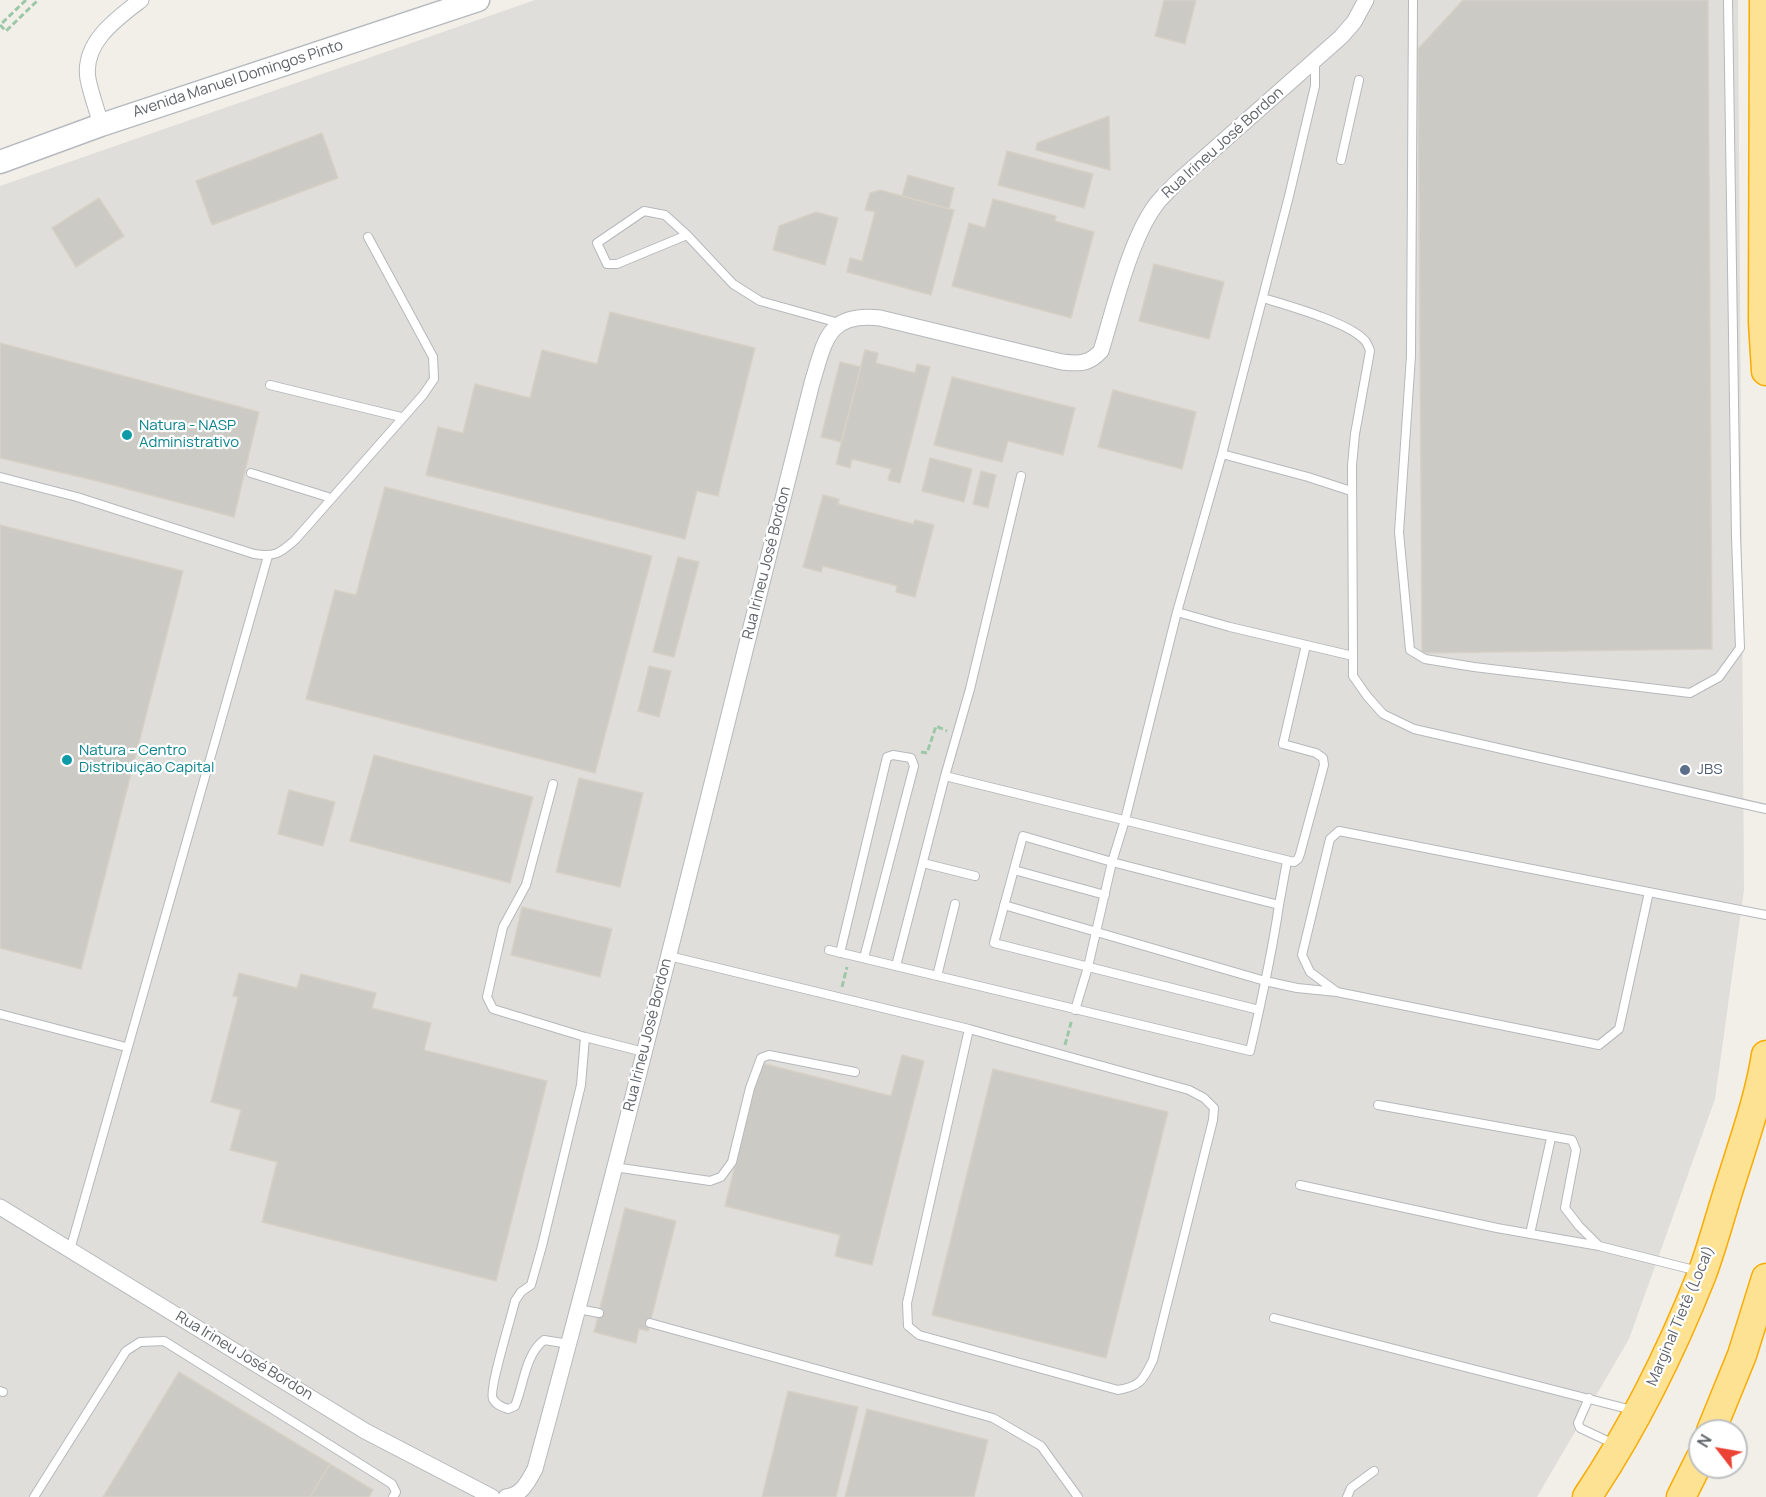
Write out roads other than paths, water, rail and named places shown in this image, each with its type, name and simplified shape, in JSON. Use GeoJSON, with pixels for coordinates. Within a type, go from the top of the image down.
{"type":"FeatureCollection","features":[{"type":"Feature","properties":{"kind":"highway"},"geometry":{"type":"LineString","coordinates":[[1763,10],[1763,321],[1766,371]]}},
{"type":"Feature","properties":{"kind":"highway","name":"Marginal Tietê (Local)"},"geometry":{"type":"LineString","coordinates":[[1587,1497],[1639,1412],[1669,1352],[1702,1272],[1750,1125],[1766,1055]]}},
{"type":"Feature","properties":{"kind":"highway"},"geometry":{"type":"LineString","coordinates":[[1717,1419],[1742,1355],[1766,1278]]}},
{"type":"Feature","properties":{"kind":"highway"},"geometry":{"type":"LineString","coordinates":[[1681,1497],[1690,1479]]}},
{"type":"Feature","properties":{"kind":"street"},"geometry":{"type":"LineString","coordinates":[[101,124],[88,77],[94,47],[104,31],[141,0]]}},
{"type":"Feature","properties":{"kind":"street","name":"Avenida Manuel Domingos Pinto"},"geometry":{"type":"LineString","coordinates":[[0,162],[101,124],[478,0]]}},
{"type":"Feature","properties":{"kind":"street","name":"Rua Irineu José Bordon"},"geometry":{"type":"LineString","coordinates":[[506,1497],[516,1496],[527,1484],[535,1469],[669,956],[812,383],[824,346],[839,322],[858,317],[880,318],[1062,362],[1087,363],[1101,351],[1128,265],[1141,231],[1155,206],[1178,182],[1315,61],[1354,22],[1363,3]]}},
{"type":"Feature","properties":{"kind":"street","name":"Rua Irineu José Bordon"},"geometry":{"type":"LineString","coordinates":[[0,1207],[366,1431],[492,1497]]}},
{"type":"Feature","properties":{"kind":"lane"},"geometry":{"type":"LineString","coordinates":[[1413,0],[1411,356],[1399,532],[1410,650],[1425,659],[1474,667],[1690,693],[1719,677],[1740,648],[1728,0]]}},
{"type":"Feature","properties":{"kind":"lane"},"geometry":{"type":"LineString","coordinates":[[1074,1010],[1088,967],[1112,862],[1125,820],[1177,612],[1263,298],[1305,132],[1314,86],[1315,61]]}},
{"type":"Feature","properties":{"kind":"lane"},"geometry":{"type":"LineString","coordinates":[[1341,160],[1359,80]]}},
{"type":"Feature","properties":{"kind":"lane"},"geometry":{"type":"LineString","coordinates":[[687,235],[617,264],[607,264],[597,243],[644,211],[665,215],[687,235],[733,284],[760,301],[839,322]]}},
{"type":"Feature","properties":{"kind":"lane"},"geometry":{"type":"LineString","coordinates":[[0,477],[77,497],[254,554],[268,556],[279,554],[295,540],[434,379],[433,357],[368,237]]}},
{"type":"Feature","properties":{"kind":"lane"},"geometry":{"type":"LineString","coordinates":[[1263,298],[1325,318],[1367,342],[1370,351],[1355,434],[1351,491],[1353,675],[1366,696],[1383,714],[1414,729],[1766,809]]}},
{"type":"Feature","properties":{"kind":"lane"},"geometry":{"type":"LineString","coordinates":[[270,385],[401,417]]}},
{"type":"Feature","properties":{"kind":"lane"},"geometry":{"type":"LineString","coordinates":[[1222,454],[1351,491]]}},
{"type":"Feature","properties":{"kind":"lane"},"geometry":{"type":"LineString","coordinates":[[251,473],[331,498]]}},
{"type":"Feature","properties":{"kind":"lane"},"geometry":{"type":"LineString","coordinates":[[896,966],[970,689],[1021,477]]}},
{"type":"Feature","properties":{"kind":"lane"},"geometry":{"type":"LineString","coordinates":[[70,1250],[126,1047],[268,556]]}},
{"type":"Feature","properties":{"kind":"lane"},"geometry":{"type":"LineString","coordinates":[[1177,612],[1353,656]]}},
{"type":"Feature","properties":{"kind":"lane"},"geometry":{"type":"LineString","coordinates":[[945,776],[1294,862],[1300,854],[1323,765],[1323,758],[1316,753],[1283,744],[1306,645]]}},
{"type":"Feature","properties":{"kind":"lane"},"geometry":{"type":"LineString","coordinates":[[840,953],[887,757],[891,755],[911,758],[914,766],[864,958]]}},
{"type":"Feature","properties":{"kind":"lane"},"geometry":{"type":"LineString","coordinates":[[552,784],[526,885],[503,927],[487,998],[493,1009],[499,1012],[644,1052]]}},
{"type":"Feature","properties":{"kind":"lane"},"geometry":{"type":"LineString","coordinates":[[1337,992],[1310,972],[1302,955],[1330,839],[1339,831],[1766,915]]}},
{"type":"Feature","properties":{"kind":"lane"},"geometry":{"type":"LineString","coordinates":[[1260,1010],[994,944],[1023,836],[1112,862],[1279,905]]}},
{"type":"Feature","properties":{"kind":"lane"},"geometry":{"type":"LineString","coordinates":[[829,950],[1250,1051],[1260,1010],[1287,861]]}},
{"type":"Feature","properties":{"kind":"lane"},"geometry":{"type":"LineString","coordinates":[[923,863],[975,876]]}},
{"type":"Feature","properties":{"kind":"lane"},"geometry":{"type":"LineString","coordinates":[[1014,870],[1105,895]]}},
{"type":"Feature","properties":{"kind":"lane"},"geometry":{"type":"LineString","coordinates":[[1004,905],[1265,981],[1297,988],[1337,992],[1599,1045],[1619,1029],[1649,892]]}},
{"type":"Feature","properties":{"kind":"lane"},"geometry":{"type":"LineString","coordinates":[[937,976],[955,904]]}},
{"type":"Feature","properties":{"kind":"lane"},"geometry":{"type":"LineString","coordinates":[[669,956],[969,1029],[1189,1090],[1204,1098],[1214,1108],[1213,1120],[1153,1360],[1146,1376],[1134,1387],[1118,1390],[920,1335],[908,1326],[907,1303],[969,1029]]}},
{"type":"Feature","properties":{"kind":"lane"},"geometry":{"type":"LineString","coordinates":[[0,1014],[126,1047]]}},
{"type":"Feature","properties":{"kind":"lane"},"geometry":{"type":"LineString","coordinates":[[569,1344],[544,1340],[536,1347],[530,1358],[515,1406],[508,1409],[493,1400],[491,1396],[515,1301],[521,1292],[531,1285],[542,1245],[580,1085],[585,1037]]}},
{"type":"Feature","properties":{"kind":"lane"},"geometry":{"type":"LineString","coordinates":[[614,1167],[710,1181],[721,1177],[732,1162],[750,1089],[761,1058],[769,1055],[855,1072]]}},
{"type":"Feature","properties":{"kind":"lane"},"geometry":{"type":"LineString","coordinates":[[1378,1105],[1572,1140],[1576,1150],[1565,1208],[1599,1246]]}},
{"type":"Feature","properties":{"kind":"lane"},"geometry":{"type":"LineString","coordinates":[[1530,1234],[1551,1137]]}},
{"type":"Feature","properties":{"kind":"lane"},"geometry":{"type":"LineString","coordinates":[[1300,1185],[1530,1234],[1599,1246],[1702,1272]]}},
{"type":"Feature","properties":{"kind":"lane"},"geometry":{"type":"LineString","coordinates":[[578,1309],[598,1313]]}},
{"type":"Feature","properties":{"kind":"lane"},"geometry":{"type":"LineString","coordinates":[[1274,1318],[1639,1412]]}},
{"type":"Feature","properties":{"kind":"lane"},"geometry":{"type":"LineString","coordinates":[[650,1323],[993,1418],[1041,1446],[1078,1497]]}},
{"type":"Feature","properties":{"kind":"lane"},"geometry":{"type":"LineString","coordinates":[[34,1497],[126,1351],[140,1342],[164,1341],[392,1484],[396,1492],[393,1497]]}},
{"type":"Feature","properties":{"kind":"lane"},"geometry":{"type":"LineString","coordinates":[[1589,1398],[1578,1423],[1580,1428],[1620,1446]]}},
{"type":"Feature","properties":{"kind":"lane"},"geometry":{"type":"LineString","coordinates":[[1347,1497],[1351,1488],[1374,1471]]}},
{"type":"Feature","properties":{"kind":"place","name":"Natura - NASP Administrativo"},"geometry":{"type":"Point","coordinates":[127,435]}},
{"type":"Feature","properties":{"kind":"place","name":"Natura - Centro Distribuição Capital"},"geometry":{"type":"Point","coordinates":[67,760]}},
{"type":"Feature","properties":{"kind":"place","name":"JBS"},"geometry":{"type":"Point","coordinates":[1685,770]}}]}
